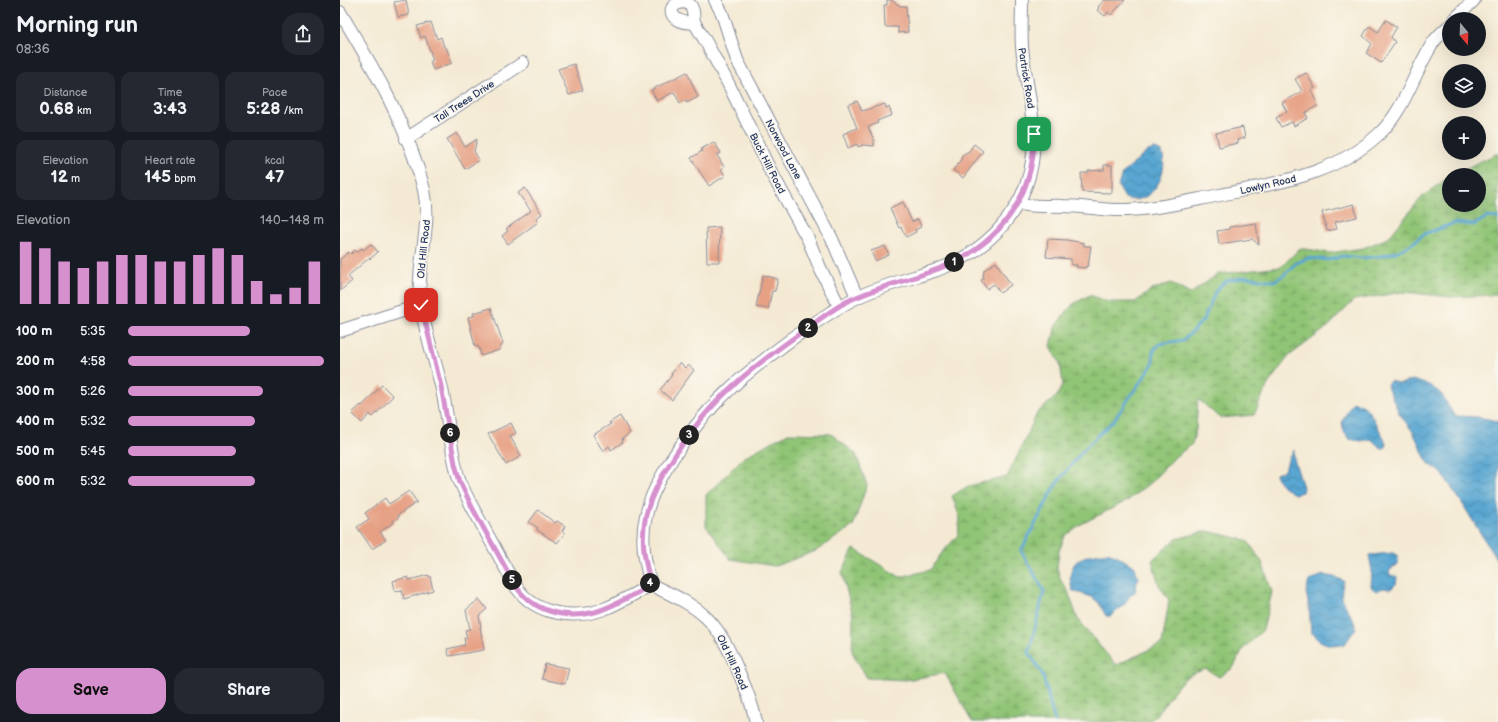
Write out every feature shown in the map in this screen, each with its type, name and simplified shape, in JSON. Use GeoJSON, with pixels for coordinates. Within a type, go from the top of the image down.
{"type":"FeatureCollection","features":[{"type":"Feature","properties":{"kind":"street","name":"Norwood Lane"},"geometry":{"type":"LineString","coordinates":[[715,0],[722,13],[737,60],[832,239],[857,297]]}},
{"type":"Feature","properties":{"kind":"street","name":"Partrick Road"},"geometry":{"type":"LineString","coordinates":[[651,585],[643,549],[643,536],[646,516],[653,492],[678,449],[707,412],[733,386],[760,363],[839,306],[884,286],[937,270],[966,256],[978,248],[994,235],[1007,220],[1018,203],[1025,189],[1031,170],[1034,142],[1033,112],[1022,46],[1022,0]]}},
{"type":"Feature","properties":{"kind":"street"},"geometry":{"type":"LineString","coordinates":[[1462,12],[1474,0]]}},
{"type":"Feature","properties":{"kind":"street","name":"Old Hill Road"},"geometry":{"type":"LineString","coordinates":[[341,16],[369,60],[406,139],[420,177],[426,206],[426,227],[420,269],[421,305],[441,386],[455,464],[460,482],[473,509],[520,593],[533,604],[545,610],[561,613],[590,613],[605,608],[651,585],[690,604],[706,616],[718,630],[742,679],[756,722]]}},
{"type":"Feature","properties":{"kind":"street","name":"Buck Hill Road"},"geometry":{"type":"LineString","coordinates":[[694,22],[729,85],[771,172],[808,239],[821,270],[839,306]]}},
{"type":"Feature","properties":{"kind":"street","name":"Lowlyn Road"},"geometry":{"type":"LineString","coordinates":[[1018,203],[1027,206],[1063,206],[1125,210],[1144,209],[1187,202],[1279,183],[1323,170],[1360,148],[1377,136],[1389,124],[1397,112],[1432,44],[1442,33]]}},
{"type":"Feature","properties":{"kind":"street","name":"Tall Trees Drive"},"geometry":{"type":"LineString","coordinates":[[406,139],[523,63]]}},
{"type":"Feature","properties":{"kind":"street"},"geometry":{"type":"LineString","coordinates":[[340,331],[421,305]]}},
{"type":"Feature","properties":{"kind":"green space"},"geometry":{"type":"Polygon","coordinates":[[[1498,153],[1498,295],[1450,297],[1403,292],[1354,300],[1329,326],[1289,356],[1268,384],[1254,415],[1220,418],[1198,399],[1196,429],[1192,444],[1176,456],[1152,481],[1127,501],[1083,523],[1065,536],[1059,551],[1057,568],[1061,581],[1068,591],[1078,620],[1116,665],[1162,644],[1169,600],[1159,585],[1152,560],[1176,539],[1207,531],[1247,540],[1262,562],[1272,592],[1263,630],[1243,649],[1233,668],[1219,677],[1206,669],[1188,676],[1177,686],[1149,722],[972,722],[945,673],[906,680],[867,678],[852,652],[853,616],[842,572],[854,549],[900,577],[930,570],[941,554],[958,535],[960,518],[952,496],[968,486],[1007,477],[1037,413],[1057,396],[1063,384],[1060,363],[1051,346],[1056,325],[1073,304],[1090,295],[1108,302],[1135,302],[1152,290],[1171,283],[1190,294],[1218,274],[1281,267],[1300,248],[1329,253],[1363,248],[1388,238],[1422,197],[1442,182],[1442,212],[1486,212],[1486,168],[1467,168],[1498,153]]]}},
{"type":"Feature","properties":{"kind":"green space"},"geometry":{"type":"Polygon","coordinates":[[[788,433],[831,434],[856,454],[867,485],[853,526],[816,551],[775,566],[730,559],[706,526],[706,495],[744,457],[788,433]]]}},
{"type":"Feature","properties":{"kind":"water"},"geometry":{"type":"Polygon","coordinates":[[[1155,149],[1162,152],[1164,161],[1163,170],[1156,187],[1150,194],[1142,198],[1134,200],[1125,198],[1118,186],[1122,174],[1148,151],[1155,149]]]}},
{"type":"Feature","properties":{"kind":"water"},"geometry":{"type":"Polygon","coordinates":[[[1412,380],[1429,385],[1439,392],[1456,416],[1478,417],[1498,421],[1498,562],[1441,472],[1430,465],[1413,432],[1399,413],[1387,384],[1390,381],[1400,384],[1412,380]]]}},
{"type":"Feature","properties":{"kind":"water"},"geometry":{"type":"Polygon","coordinates":[[[1354,402],[1366,408],[1384,438],[1387,446],[1382,449],[1371,439],[1361,441],[1349,439],[1344,432],[1342,422],[1351,404],[1354,402]]]}},
{"type":"Feature","properties":{"kind":"water"},"geometry":{"type":"Polygon","coordinates":[[[1294,450],[1294,459],[1303,487],[1302,492],[1295,494],[1284,487],[1276,477],[1276,474],[1285,470],[1289,457],[1294,450]]]}},
{"type":"Feature","properties":{"kind":"water"},"geometry":{"type":"Polygon","coordinates":[[[1107,552],[1116,555],[1135,567],[1138,578],[1135,592],[1122,607],[1111,616],[1106,616],[1099,603],[1092,597],[1073,591],[1070,582],[1074,564],[1084,557],[1107,552]]]}},
{"type":"Feature","properties":{"kind":"water"},"geometry":{"type":"Polygon","coordinates":[[[1393,553],[1398,556],[1398,564],[1389,571],[1390,575],[1397,577],[1396,584],[1391,589],[1383,588],[1376,591],[1371,587],[1372,571],[1369,555],[1393,553]]]}},
{"type":"Feature","properties":{"kind":"water"},"geometry":{"type":"Polygon","coordinates":[[[1323,575],[1335,577],[1344,581],[1342,589],[1343,600],[1356,628],[1345,644],[1330,645],[1320,641],[1311,632],[1309,606],[1306,592],[1309,581],[1323,575]]]}},
{"type":"Feature","properties":{"kind":"building"},"geometry":{"type":"Polygon","coordinates":[[[406,0],[409,15],[398,17],[394,2],[406,0]]]}},
{"type":"Feature","properties":{"kind":"building"},"geometry":{"type":"Polygon","coordinates":[[[887,0],[891,0],[900,6],[906,6],[908,32],[898,33],[898,27],[885,27],[884,5],[887,5],[887,0]]]}},
{"type":"Feature","properties":{"kind":"building"},"geometry":{"type":"Polygon","coordinates":[[[1104,0],[1125,0],[1111,15],[1108,12],[1105,16],[1097,10],[1104,0]]]}},
{"type":"Feature","properties":{"kind":"building"},"geometry":{"type":"Polygon","coordinates":[[[1386,20],[1397,27],[1391,37],[1395,42],[1381,63],[1366,53],[1372,44],[1363,36],[1369,26],[1378,32],[1386,20]]]}},
{"type":"Feature","properties":{"kind":"building"},"geometry":{"type":"Polygon","coordinates":[[[431,22],[437,39],[441,37],[452,63],[433,70],[430,61],[433,60],[425,36],[421,38],[417,26],[431,22]]]}},
{"type":"Feature","properties":{"kind":"building"},"geometry":{"type":"Polygon","coordinates":[[[574,64],[583,90],[569,95],[558,69],[574,64]]]}},
{"type":"Feature","properties":{"kind":"building"},"geometry":{"type":"Polygon","coordinates":[[[687,72],[698,97],[687,103],[686,100],[680,103],[674,92],[657,101],[651,90],[687,72]]]}},
{"type":"Feature","properties":{"kind":"building"},"geometry":{"type":"Polygon","coordinates":[[[1306,73],[1315,88],[1311,90],[1319,105],[1305,113],[1308,118],[1294,126],[1292,122],[1281,127],[1276,118],[1287,112],[1282,103],[1302,91],[1295,79],[1306,73]]]}},
{"type":"Feature","properties":{"kind":"building"},"geometry":{"type":"Polygon","coordinates":[[[857,101],[862,111],[885,104],[886,108],[889,107],[892,115],[877,121],[878,123],[868,127],[874,140],[874,146],[863,145],[858,147],[857,144],[848,148],[843,134],[857,128],[848,105],[857,101]]]}},
{"type":"Feature","properties":{"kind":"building"},"geometry":{"type":"Polygon","coordinates":[[[1243,127],[1245,138],[1237,140],[1238,143],[1219,147],[1216,133],[1243,127]]]}},
{"type":"Feature","properties":{"kind":"building"},"geometry":{"type":"Polygon","coordinates":[[[457,133],[465,147],[477,139],[474,151],[479,160],[465,169],[447,139],[457,133]]]}},
{"type":"Feature","properties":{"kind":"building"},"geometry":{"type":"Polygon","coordinates":[[[714,142],[721,153],[717,155],[724,167],[721,169],[725,176],[709,186],[691,158],[702,151],[701,149],[714,142]]]}},
{"type":"Feature","properties":{"kind":"building"},"geometry":{"type":"Polygon","coordinates":[[[974,144],[983,151],[963,178],[953,170],[961,160],[962,155],[969,151],[974,144]]]}},
{"type":"Feature","properties":{"kind":"building"},"geometry":{"type":"Polygon","coordinates":[[[1104,165],[1112,165],[1112,193],[1082,192],[1081,173],[1104,170],[1104,165]]]}},
{"type":"Feature","properties":{"kind":"building"},"geometry":{"type":"Polygon","coordinates":[[[525,188],[542,214],[536,218],[538,222],[508,244],[502,236],[508,231],[506,229],[531,211],[518,193],[525,188]]]}},
{"type":"Feature","properties":{"kind":"building"},"geometry":{"type":"Polygon","coordinates":[[[903,202],[912,222],[918,219],[921,227],[915,230],[916,232],[906,237],[901,227],[899,228],[890,208],[903,202]]]}},
{"type":"Feature","properties":{"kind":"building"},"geometry":{"type":"Polygon","coordinates":[[[1354,204],[1357,217],[1335,222],[1337,229],[1327,231],[1322,212],[1354,204]]]}},
{"type":"Feature","properties":{"kind":"building"},"geometry":{"type":"Polygon","coordinates":[[[1256,223],[1259,245],[1252,239],[1219,244],[1217,231],[1229,229],[1229,227],[1256,223]]]}},
{"type":"Feature","properties":{"kind":"building"},"geometry":{"type":"Polygon","coordinates":[[[720,227],[719,262],[707,262],[706,228],[720,227]]]}},
{"type":"Feature","properties":{"kind":"building"},"geometry":{"type":"Polygon","coordinates":[[[1048,239],[1067,240],[1084,243],[1084,246],[1091,246],[1088,266],[1086,266],[1086,268],[1076,267],[1077,265],[1071,265],[1071,259],[1046,257],[1048,239]]]}},
{"type":"Feature","properties":{"kind":"building"},"geometry":{"type":"Polygon","coordinates":[[[371,244],[378,252],[348,276],[352,281],[340,291],[340,259],[349,252],[351,254],[355,250],[357,252],[362,248],[363,250],[371,244]]]}},
{"type":"Feature","properties":{"kind":"building"},"geometry":{"type":"Polygon","coordinates":[[[885,246],[889,255],[875,261],[871,251],[885,246]]]}},
{"type":"Feature","properties":{"kind":"building"},"geometry":{"type":"Polygon","coordinates":[[[996,262],[1011,285],[1000,293],[994,284],[987,289],[981,280],[983,279],[984,270],[996,262]]]}},
{"type":"Feature","properties":{"kind":"building"},"geometry":{"type":"Polygon","coordinates":[[[763,275],[778,279],[775,291],[772,291],[768,309],[756,307],[763,275]]]}},
{"type":"Feature","properties":{"kind":"building"},"geometry":{"type":"Polygon","coordinates":[[[491,308],[503,343],[499,350],[481,356],[479,347],[475,346],[468,317],[474,316],[473,313],[491,308]]]}},
{"type":"Feature","properties":{"kind":"building"},"geometry":{"type":"Polygon","coordinates":[[[680,363],[685,368],[688,365],[694,370],[672,400],[660,390],[680,363]]]}},
{"type":"Feature","properties":{"kind":"building"},"geometry":{"type":"Polygon","coordinates":[[[382,385],[393,396],[373,417],[370,414],[362,423],[352,413],[361,405],[362,406],[382,385]]]}},
{"type":"Feature","properties":{"kind":"building"},"geometry":{"type":"Polygon","coordinates":[[[620,416],[630,433],[622,439],[623,442],[611,450],[609,446],[603,451],[593,435],[611,424],[609,423],[620,416]]]}},
{"type":"Feature","properties":{"kind":"building"},"geometry":{"type":"Polygon","coordinates":[[[511,423],[516,433],[510,436],[521,456],[506,465],[488,434],[511,423]]]}},
{"type":"Feature","properties":{"kind":"building"},"geometry":{"type":"Polygon","coordinates":[[[409,491],[417,502],[398,515],[399,517],[393,521],[394,522],[380,532],[386,540],[372,549],[357,527],[369,519],[365,513],[385,498],[389,504],[409,491]]]}},
{"type":"Feature","properties":{"kind":"building"},"geometry":{"type":"Polygon","coordinates":[[[538,510],[555,523],[557,521],[565,526],[562,531],[565,533],[557,543],[537,530],[538,528],[529,522],[538,510]]]}},
{"type":"Feature","properties":{"kind":"building"},"geometry":{"type":"Polygon","coordinates":[[[428,575],[430,576],[433,590],[404,599],[402,590],[395,591],[393,581],[408,577],[409,580],[428,575]]]}},
{"type":"Feature","properties":{"kind":"building"},"geometry":{"type":"Polygon","coordinates":[[[479,599],[487,609],[479,616],[484,650],[449,656],[447,649],[465,645],[464,638],[467,638],[465,630],[470,629],[466,610],[479,599]]]}},
{"type":"Feature","properties":{"kind":"building"},"geometry":{"type":"Polygon","coordinates":[[[545,664],[569,668],[565,684],[542,679],[545,664]]]}},
{"type":"Feature","properties":{"kind":"waterway"},"geometry":{"type":"LineString","coordinates":[[1055,722],[1042,673],[1029,653],[1044,591],[1021,551],[1056,484],[1085,448],[1114,420],[1153,364],[1153,352],[1159,344],[1183,340],[1193,331],[1204,319],[1216,290],[1226,281],[1246,277],[1274,281],[1284,275],[1296,263],[1309,258],[1328,260],[1343,256],[1364,258],[1381,256],[1396,252],[1410,245],[1424,234],[1455,223],[1474,225],[1487,217],[1498,218]]}},
{"type":"Feature","properties":{"kind":"route"},"geometry":{"type":"LineString","coordinates":[[421,305],[441,386],[455,464],[460,482],[473,509],[514,583],[523,596],[533,604],[545,610],[567,614],[595,612],[651,585],[643,549],[643,529],[653,492],[678,449],[718,400],[748,372],[839,306],[872,290],[937,270],[966,256],[986,242],[1007,220],[1025,189],[1031,170],[1034,150],[1034,134]]}}]}
